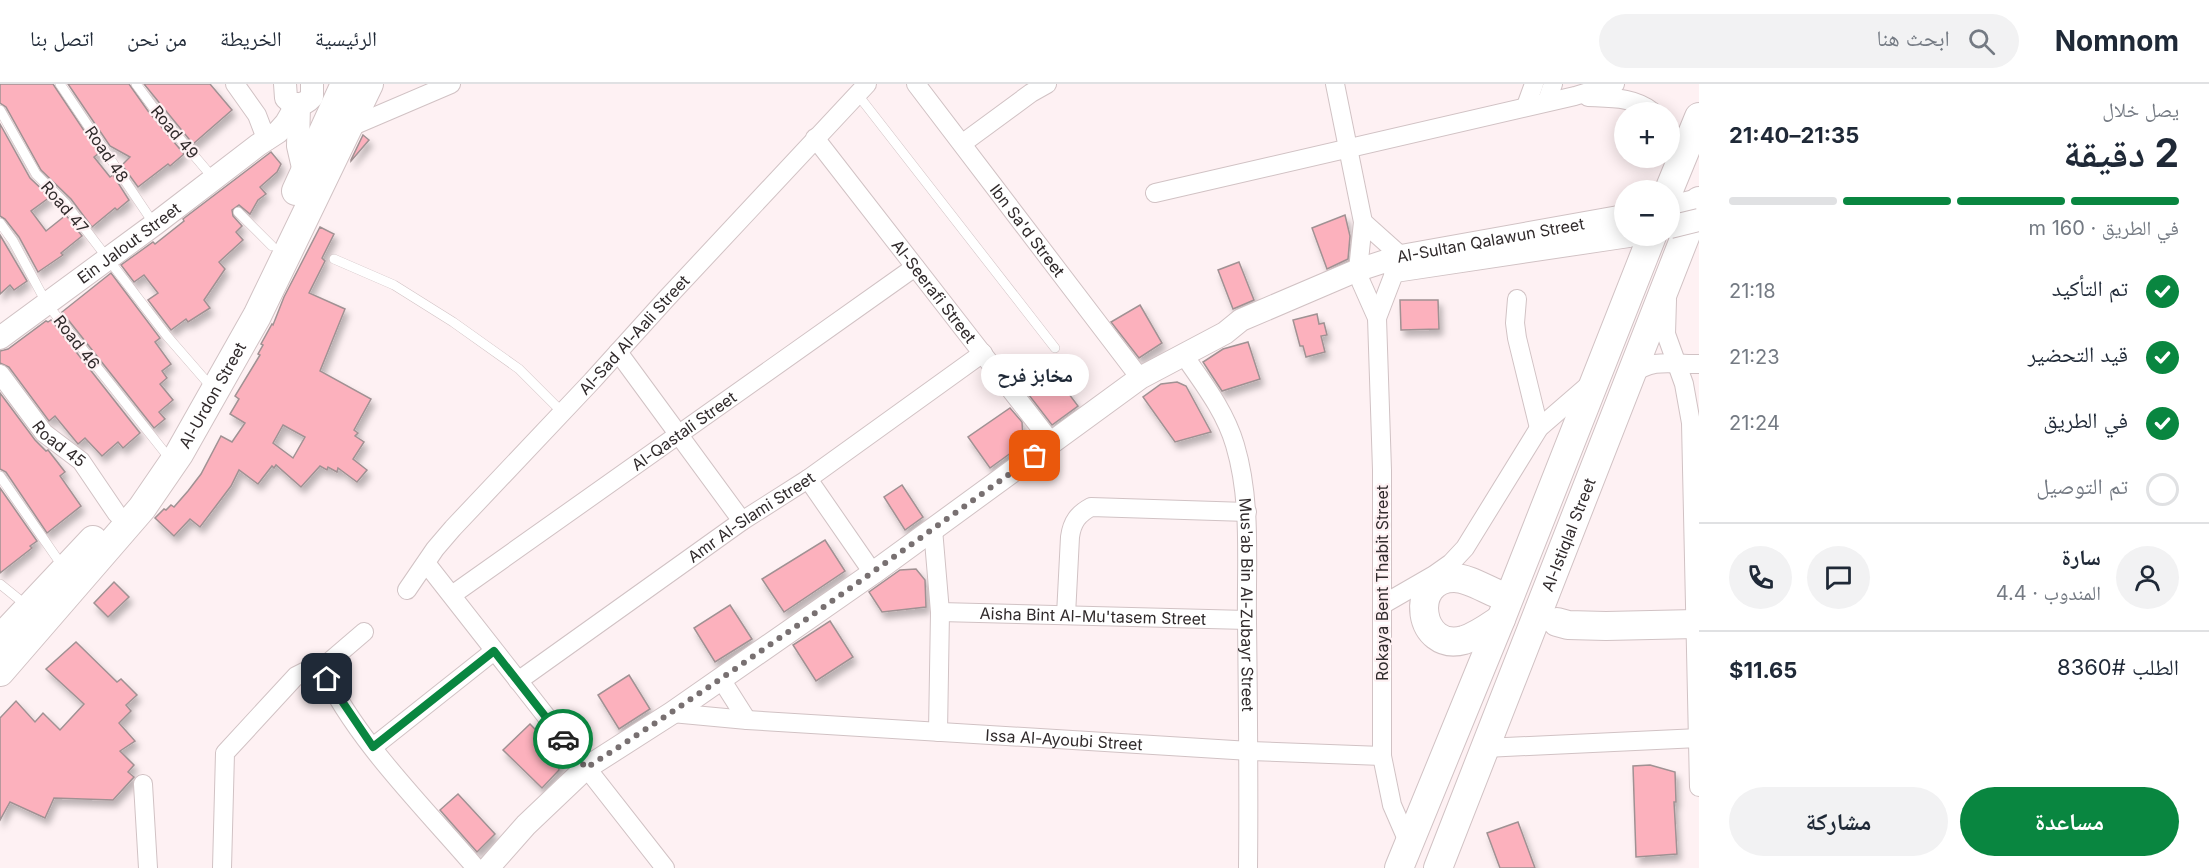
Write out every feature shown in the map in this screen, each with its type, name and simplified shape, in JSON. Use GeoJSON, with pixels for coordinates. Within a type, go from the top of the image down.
{"type":"FeatureCollection","features":[{"type":"Feature","properties":{"kind":"highway","name":"Al-Urdon Street"},"geometry":{"type":"LineString","coordinates":[[0,639],[117,514],[166,454],[195,409],[345,84]]}},
{"type":"Feature","properties":{"kind":"highway","name":"Al-Urdon Street"},"geometry":{"type":"LineString","coordinates":[[0,672],[142,508],[179,454],[257,315],[369,84]]}},
{"type":"Feature","properties":{"kind":"highway"},"geometry":{"type":"LineString","coordinates":[[1673,180],[1699,117]]}},
{"type":"Feature","properties":{"kind":"highway","name":"Al-Istiqlal Street"},"geometry":{"type":"LineString","coordinates":[[1438,868],[1699,201]]}},
{"type":"Feature","properties":{"kind":"highway","name":"Al-Istiqlal Street"},"geometry":{"type":"LineString","coordinates":[[1404,856],[1575,408],[1597,378],[1648,246]]}},
{"type":"Feature","properties":{"kind":"highway"},"geometry":{"type":"LineString","coordinates":[[1557,622],[1568,625],[1596,626],[1696,624]]}},
{"type":"Feature","properties":{"kind":"street"},"geometry":{"type":"LineString","coordinates":[[235,84],[256,115],[263,139]]}},
{"type":"Feature","properties":{"kind":"street","name":"Ein Jalout Street"},"geometry":{"type":"LineString","coordinates":[[1,334],[47,304],[155,224],[263,139],[283,128],[292,98],[304,104],[312,97],[312,84]]}},
{"type":"Feature","properties":{"kind":"street"},"geometry":{"type":"LineString","coordinates":[[348,128],[451,84]]}},
{"type":"Feature","properties":{"kind":"street","name":"Ibn Sa'd Street"},"geometry":{"type":"LineString","coordinates":[[916,84],[1140,378]]}},
{"type":"Feature","properties":{"kind":"street"},"geometry":{"type":"LineString","coordinates":[[963,143],[1031,93],[1047,84]]}},
{"type":"Feature","properties":{"kind":"street"},"geometry":{"type":"LineString","coordinates":[[1335,84],[1363,222],[1360,276]]}},
{"type":"Feature","properties":{"kind":"street"},"geometry":{"type":"LineString","coordinates":[[1526,106],[1534,84]]}},
{"type":"Feature","properties":{"kind":"street"},"geometry":{"type":"LineString","coordinates":[[1547,101],[1553,84]]}},
{"type":"Feature","properties":{"kind":"street"},"geometry":{"type":"LineString","coordinates":[[1155,193],[1575,96],[1615,84]]}},
{"type":"Feature","properties":{"kind":"street","name":"Al-Sad Al-Aali Street"},"geometry":{"type":"LineString","coordinates":[[407,590],[453,528],[563,413],[862,89]]}},
{"type":"Feature","properties":{"kind":"street"},"geometry":{"type":"LineString","coordinates":[[1575,96],[1617,97],[1636,102]]}},
{"type":"Feature","properties":{"kind":"street"},"geometry":{"type":"LineString","coordinates":[[292,98],[304,172]]}},
{"type":"Feature","properties":{"kind":"street","name":"Al-Seerafi Street"},"geometry":{"type":"LineString","coordinates":[[815,138],[1052,443]]}},
{"type":"Feature","properties":{"kind":"street"},"geometry":{"type":"LineString","coordinates":[[1680,205],[1699,201]]}},
{"type":"Feature","properties":{"kind":"street","name":"Al-Sultan Qalawun Street"},"geometry":{"type":"LineString","coordinates":[[488,868],[526,825],[586,768],[672,713],[873,573],[1140,378],[1226,333],[1240,320],[1398,264],[1614,218]]}},
{"type":"Feature","properties":{"kind":"street"},"geometry":{"type":"LineString","coordinates":[[1680,225],[1699,220]]}},
{"type":"Feature","properties":{"kind":"street"},"geometry":{"type":"LineString","coordinates":[[1363,222],[1398,264]]}},
{"type":"Feature","properties":{"kind":"street","name":"Al-Sultan Qalawun Street"},"geometry":{"type":"LineString","coordinates":[[1440,256],[1614,238]]}},
{"type":"Feature","properties":{"kind":"street","name":"Rokaya Bent Thabit Street"},"geometry":{"type":"LineString","coordinates":[[1377,318],[1398,264]]}},
{"type":"Feature","properties":{"kind":"street","name":"Al-Qastali Street"},"geometry":{"type":"LineString","coordinates":[[452,595],[915,267]]}},
{"type":"Feature","properties":{"kind":"street","name":"Rokaya Bent Thabit Street"},"geometry":{"type":"LineString","coordinates":[[1360,276],[1377,318],[1382,470],[1382,756],[1404,856]]}},
{"type":"Feature","properties":{"kind":"street"},"geometry":{"type":"LineString","coordinates":[[1670,277],[1666,306],[1666,333],[1683,384],[1691,423],[1699,786]]}},
{"type":"Feature","properties":{"kind":"street"},"geometry":{"type":"LineString","coordinates":[[1517,299],[1515,323],[1517,338],[1539,428]]}},
{"type":"Feature","properties":{"kind":"street"},"geometry":{"type":"LineString","coordinates":[[618,352],[742,521]]}},
{"type":"Feature","properties":{"kind":"street","name":"Amr Al-Slami Street"},"geometry":{"type":"LineString","coordinates":[[518,681],[742,521],[808,479],[983,353]]}},
{"type":"Feature","properties":{"kind":"street","name":"Mus'ab Bin Al-Zubayr Street"},"geometry":{"type":"LineString","coordinates":[[1183,354],[1226,420],[1236,446],[1247,512],[1250,751],[1248,868]]}},
{"type":"Feature","properties":{"kind":"street"},"geometry":{"type":"LineString","coordinates":[[1631,375],[1641,367],[1659,363],[1699,364]]}},
{"type":"Feature","properties":{"kind":"street","name":"Road 45"},"geometry":{"type":"LineString","coordinates":[[0,374],[44,433],[81,462],[117,514]]}},
{"type":"Feature","properties":{"kind":"street"},"geometry":{"type":"LineString","coordinates":[[1382,605],[1451,563],[1464,548],[1539,428],[1575,408]]}},
{"type":"Feature","properties":{"kind":"street"},"geometry":{"type":"LineString","coordinates":[[808,479],[873,573]]}},
{"type":"Feature","properties":{"kind":"street"},"geometry":{"type":"LineString","coordinates":[[1066,615],[1070,537],[1072,526],[1082,512],[1091,507],[1247,512]]}},
{"type":"Feature","properties":{"kind":"street"},"geometry":{"type":"LineString","coordinates":[[933,528],[940,612],[938,732]]}},
{"type":"Feature","properties":{"kind":"street"},"geometry":{"type":"LineString","coordinates":[[426,563],[665,868]]}},
{"type":"Feature","properties":{"kind":"street","name":"Aisha Bint Al-Mu'tasem Street"},"geometry":{"type":"LineString","coordinates":[[940,612],[1247,621]]}},
{"type":"Feature","properties":{"kind":"street"},"geometry":{"type":"LineString","coordinates":[[222,868],[225,753],[296,676],[322,668],[364,632]]}},
{"type":"Feature","properties":{"kind":"street"},"geometry":{"type":"LineString","coordinates":[[373,747],[494,651]]}},
{"type":"Feature","properties":{"kind":"street"},"geometry":{"type":"LineString","coordinates":[[322,668],[337,696],[373,747],[476,868]]}},
{"type":"Feature","properties":{"kind":"street"},"geometry":{"type":"LineString","coordinates":[[721,679],[747,720]]}},
{"type":"Feature","properties":{"kind":"street","name":"Issa Al-Ayoubi Street"},"geometry":{"type":"LineString","coordinates":[[672,713],[747,720],[1250,751],[1382,756]]}},
{"type":"Feature","properties":{"kind":"street"},"geometry":{"type":"LineString","coordinates":[[1485,748],[1699,738]]}},
{"type":"Feature","properties":{"kind":"street"},"geometry":{"type":"LineString","coordinates":[[143,784],[148,868]]}},
{"type":"Feature","properties":{"kind":"street"},"geometry":{"type":"LineString","coordinates":[[1391,802],[1408,809],[1418,807],[1427,800]]}},
{"type":"Feature","properties":{"kind":"lane","name":"Road 48"},"geometry":{"type":"LineString","coordinates":[[60,84],[155,224]]}},
{"type":"Feature","properties":{"kind":"lane","name":"Road 49"},"geometry":{"type":"LineString","coordinates":[[136,84],[214,179]]}},
{"type":"Feature","properties":{"kind":"lane"},"geometry":{"type":"LineString","coordinates":[[862,89],[1056,348]]}},
{"type":"Feature","properties":{"kind":"lane","name":"Road 47"},"geometry":{"type":"LineString","coordinates":[[0,110],[36,174],[66,204],[167,336],[207,382]]}},
{"type":"Feature","properties":{"kind":"lane"},"geometry":{"type":"LineString","coordinates":[[238,212],[272,246]]}},
{"type":"Feature","properties":{"kind":"lane","name":"Road 46"},"geometry":{"type":"LineString","coordinates":[[0,223],[13,241],[47,304],[166,454]]}},
{"type":"Feature","properties":{"kind":"lane"},"geometry":{"type":"LineString","coordinates":[[334,259],[394,285],[453,322],[519,369],[563,413]]}},
{"type":"Feature","properties":{"kind":"lane"},"geometry":{"type":"LineString","coordinates":[[0,476],[64,568]]}},
{"type":"Feature","properties":{"kind":"lane"},"geometry":{"type":"LineString","coordinates":[[0,584],[29,607]]}},
{"type":"Feature","properties":{"kind":"building"},"geometry":{"type":"Polygon","coordinates":[[[0,84],[53,84],[99,153],[94,157],[110,177],[113,175],[129,200],[92,227],[71,199],[41,170],[6,107],[0,103],[0,84]]]}},
{"type":"Feature","properties":{"kind":"building"},"geometry":{"type":"Polygon","coordinates":[[[68,84],[129,84],[184,154],[138,187],[122,165],[130,157],[110,146],[68,84]]]}},
{"type":"Feature","properties":{"kind":"building"},"geometry":{"type":"Polygon","coordinates":[[[144,84],[210,84],[232,110],[193,144],[144,84]]]}},
{"type":"Feature","properties":{"kind":"building"},"geometry":{"type":"Polygon","coordinates":[[[0,124],[30,178],[50,197],[31,211],[46,231],[66,215],[82,236],[61,253],[63,255],[38,272],[19,237],[0,216],[0,124]]]}},
{"type":"Feature","properties":{"kind":"building"},"geometry":{"type":"Polygon","coordinates":[[[363,135],[369,140],[351,161],[351,160],[363,135]]]}},
{"type":"Feature","properties":{"kind":"building"},"geometry":{"type":"Polygon","coordinates":[[[271,152],[281,164],[277,172],[260,187],[266,194],[258,200],[250,214],[239,205],[232,210],[233,216],[242,226],[236,232],[243,240],[219,262],[225,269],[204,300],[210,308],[188,322],[186,319],[171,330],[148,300],[158,293],[144,275],[134,282],[121,265],[153,242],[155,244],[184,221],[183,219],[271,152]]]}},
{"type":"Feature","properties":{"kind":"building"},"geometry":{"type":"Polygon","coordinates":[[[1345,215],[1350,236],[1348,259],[1327,269],[1312,228],[1345,215]]]}},
{"type":"Feature","properties":{"kind":"building"},"geometry":{"type":"Polygon","coordinates":[[[320,227],[334,234],[322,258],[325,261],[309,293],[345,309],[320,371],[371,399],[354,430],[358,433],[355,436],[364,442],[353,459],[367,470],[357,482],[338,468],[337,472],[320,466],[301,487],[276,465],[274,468],[272,466],[258,484],[239,470],[231,486],[200,527],[190,519],[174,536],[155,518],[164,509],[166,510],[171,505],[174,507],[188,491],[201,474],[221,436],[232,442],[245,423],[230,414],[239,399],[235,396],[260,355],[258,354],[263,345],[261,344],[273,325],[284,297],[320,227]],[[283,425],[273,443],[293,458],[305,437],[283,425]]]}},
{"type":"Feature","properties":{"kind":"building"},"geometry":{"type":"Polygon","coordinates":[[[0,235],[27,281],[14,290],[10,285],[0,294],[0,235]]]}},
{"type":"Feature","properties":{"kind":"building"},"geometry":{"type":"Polygon","coordinates":[[[1239,262],[1254,300],[1233,309],[1218,270],[1239,262]]]}},
{"type":"Feature","properties":{"kind":"building"},"geometry":{"type":"Polygon","coordinates":[[[111,273],[160,338],[155,342],[171,364],[162,371],[167,378],[160,384],[173,400],[159,412],[165,419],[154,428],[62,312],[111,273]]]}},
{"type":"Feature","properties":{"kind":"building"},"geometry":{"type":"Polygon","coordinates":[[[1400,300],[1438,300],[1439,329],[1401,330],[1400,300]]]}},
{"type":"Feature","properties":{"kind":"building"},"geometry":{"type":"Polygon","coordinates":[[[1140,305],[1162,343],[1139,358],[1111,322],[1140,305]]]}},
{"type":"Feature","properties":{"kind":"building"},"geometry":{"type":"Polygon","coordinates":[[[1317,314],[1319,324],[1324,323],[1327,335],[1321,336],[1325,352],[1306,357],[1303,346],[1300,346],[1293,320],[1317,314]]]}},
{"type":"Feature","properties":{"kind":"building"},"geometry":{"type":"Polygon","coordinates":[[[51,320],[140,433],[123,448],[118,442],[102,456],[85,438],[78,444],[55,416],[49,421],[9,367],[0,363],[0,351],[8,349],[46,321],[51,320]]]}},
{"type":"Feature","properties":{"kind":"building"},"geometry":{"type":"Polygon","coordinates":[[[1248,342],[1260,379],[1222,391],[1203,362],[1223,349],[1248,342]]]}},
{"type":"Feature","properties":{"kind":"building"},"geometry":{"type":"Polygon","coordinates":[[[1048,366],[1078,406],[1052,425],[1022,386],[1048,366]]]}},
{"type":"Feature","properties":{"kind":"building"},"geometry":{"type":"Polygon","coordinates":[[[1177,382],[1186,386],[1211,432],[1175,442],[1143,397],[1161,384],[1177,382]]]}},
{"type":"Feature","properties":{"kind":"building"},"geometry":{"type":"Polygon","coordinates":[[[0,393],[35,440],[46,451],[48,450],[65,472],[60,476],[81,506],[47,533],[6,472],[0,469],[0,393]]]}},
{"type":"Feature","properties":{"kind":"building"},"geometry":{"type":"Polygon","coordinates":[[[1010,408],[1022,422],[1023,438],[1019,447],[990,468],[968,437],[1010,408]]]}},
{"type":"Feature","properties":{"kind":"building"},"geometry":{"type":"Polygon","coordinates":[[[902,485],[923,517],[905,530],[884,497],[902,485]]]}},
{"type":"Feature","properties":{"kind":"building"},"geometry":{"type":"Polygon","coordinates":[[[0,488],[37,541],[30,546],[32,548],[0,573],[0,488]]]}},
{"type":"Feature","properties":{"kind":"building"},"geometry":{"type":"Polygon","coordinates":[[[825,540],[845,571],[784,612],[762,579],[825,540]]]}},
{"type":"Feature","properties":{"kind":"building"},"geometry":{"type":"Polygon","coordinates":[[[916,569],[925,580],[926,607],[882,612],[869,592],[900,570],[916,569]]]}},
{"type":"Feature","properties":{"kind":"building"},"geometry":{"type":"Polygon","coordinates":[[[114,582],[129,597],[108,617],[94,603],[114,582]]]}},
{"type":"Feature","properties":{"kind":"building"},"geometry":{"type":"Polygon","coordinates":[[[730,605],[752,639],[715,662],[694,628],[730,605]]]}},
{"type":"Feature","properties":{"kind":"building"},"geometry":{"type":"Polygon","coordinates":[[[830,621],[853,657],[816,681],[793,645],[830,621]]]}},
{"type":"Feature","properties":{"kind":"building"},"geometry":{"type":"Polygon","coordinates":[[[76,642],[117,682],[121,679],[137,695],[126,705],[131,711],[119,723],[135,741],[120,751],[134,765],[128,772],[134,777],[113,800],[54,798],[45,818],[10,802],[0,820],[0,718],[16,701],[35,722],[43,713],[60,730],[84,704],[46,669],[76,642]]]}},
{"type":"Feature","properties":{"kind":"building"},"geometry":{"type":"Polygon","coordinates":[[[629,675],[650,709],[619,729],[598,695],[629,675]]]}},
{"type":"Feature","properties":{"kind":"building"},"geometry":{"type":"Polygon","coordinates":[[[530,724],[558,753],[559,770],[542,788],[503,750],[530,724]]]}},
{"type":"Feature","properties":{"kind":"building"},"geometry":{"type":"Polygon","coordinates":[[[1650,765],[1675,772],[1677,854],[1636,857],[1633,766],[1650,765]]]}},
{"type":"Feature","properties":{"kind":"building"},"geometry":{"type":"Polygon","coordinates":[[[458,794],[495,834],[477,852],[440,810],[458,794]]]}},
{"type":"Feature","properties":{"kind":"building"},"geometry":{"type":"Polygon","coordinates":[[[1518,822],[1535,868],[1500,868],[1487,833],[1518,822]]]}},
{"type":"Feature","properties":{"kind":"way so far"},"geometry":{"type":"LineString","coordinates":[[563,739],[586,768],[672,713],[873,573],[1035,456]]}},
{"type":"Feature","properties":{"kind":"place","name":"مخابز فرح"},"geometry":{"type":"Point","coordinates":[1035,456]}},
{"type":"Feature","properties":{"kind":"route"},"geometry":{"type":"LineString","coordinates":[[327,679],[373,747],[494,651],[563,739]]}}]}
